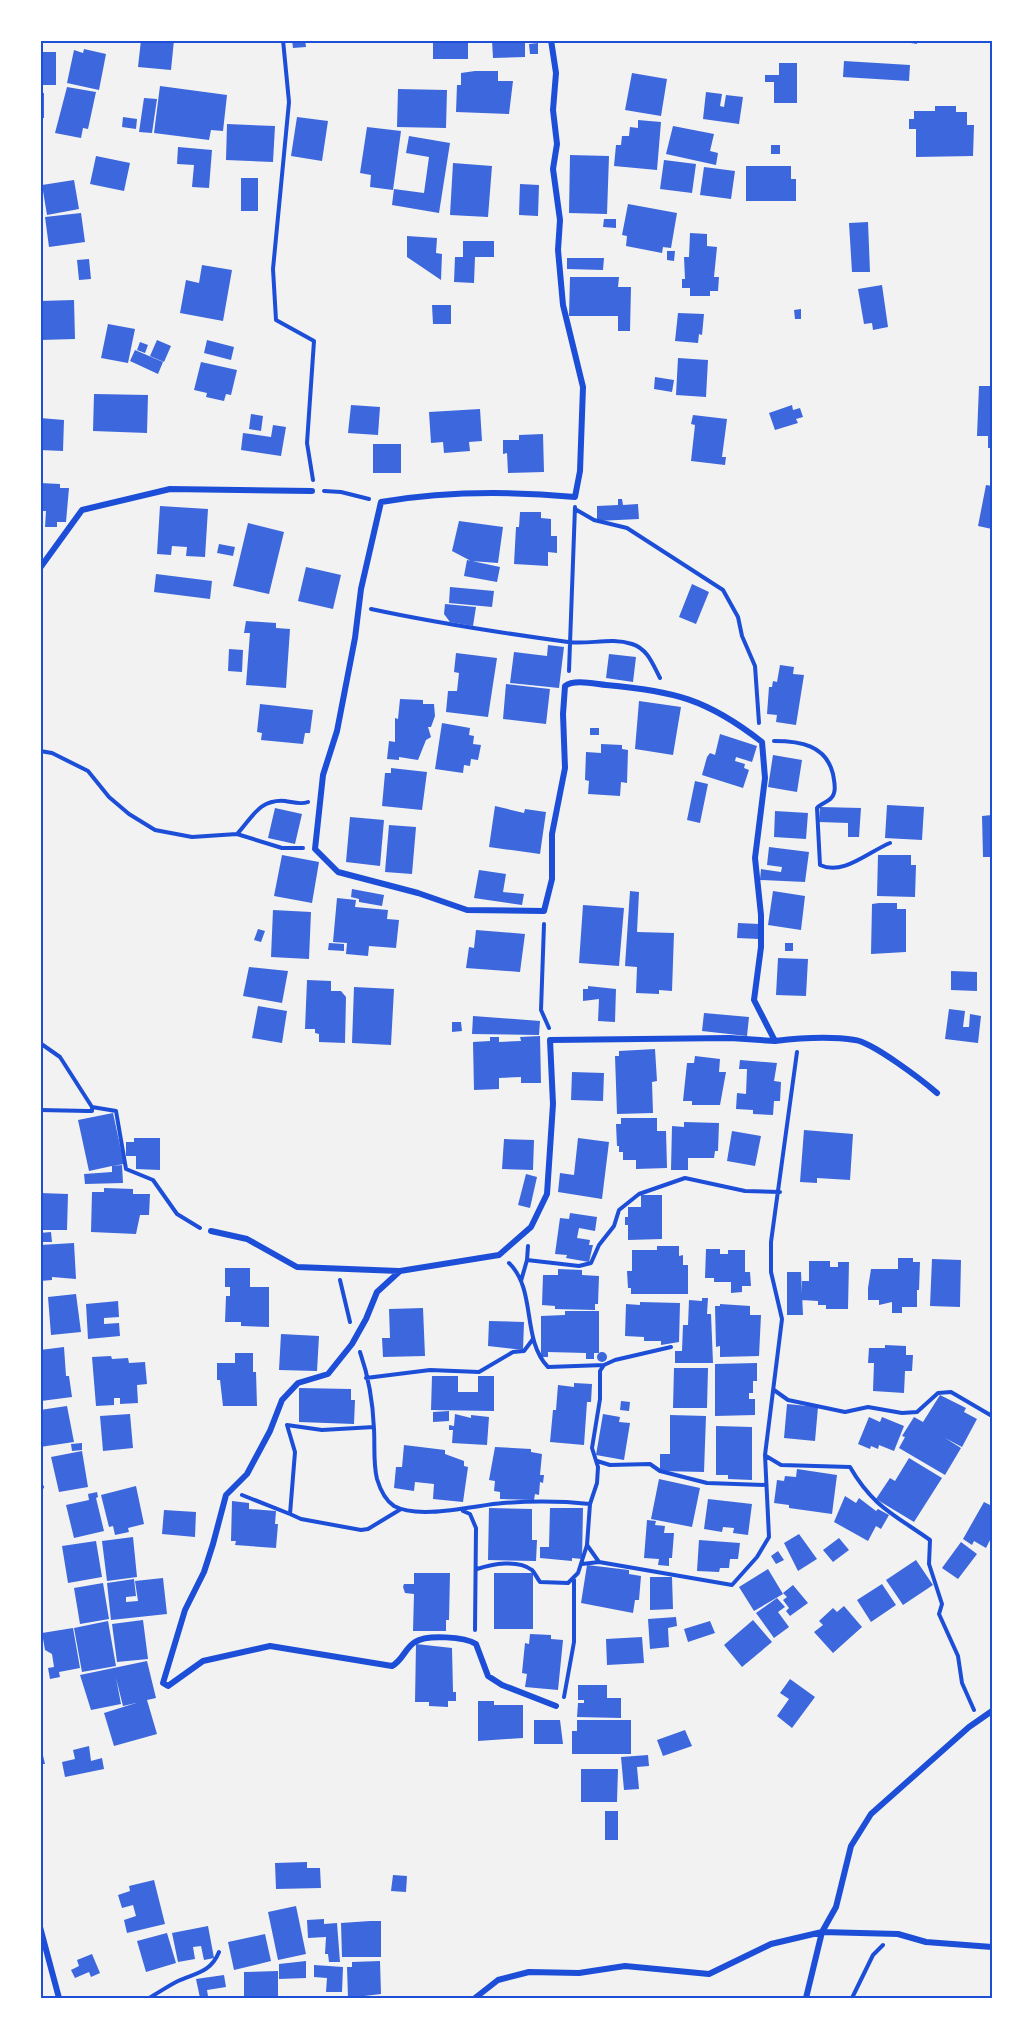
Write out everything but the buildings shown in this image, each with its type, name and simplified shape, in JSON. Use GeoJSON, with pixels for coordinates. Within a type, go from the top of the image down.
{"type":"FeatureCollection","features":[{"type":"Feature","properties":{"kind":"street"},"geometry":{"type":"LineString","coordinates":[[551,40],[556,73],[553,110],[557,144],[553,169],[561,220],[558,250],[562,305],[583,387],[580,471],[574,497],[518,492],[480,492],[381,502],[359,606],[337,731],[319,798],[315,849],[339,872],[418,893],[467,910],[544,911],[552,879],[552,834],[565,768],[562,714],[564,693],[568,684],[664,691],[692,699],[725,714],[760,741],[765,778],[755,858],[761,915],[761,947],[754,1000],[775,1041]]}},
{"type":"Feature","properties":{"kind":"street"},"geometry":{"type":"LineString","coordinates":[[40,568],[81,510],[170,489],[312,491]]}},
{"type":"Feature","properties":{"kind":"street"},"geometry":{"type":"LineString","coordinates":[[210,1231],[247,1239],[297,1267],[400,1271],[499,1255],[531,1227],[548,1194],[553,1104],[549,1040],[730,1038],[775,1041],[857,1040],[915,1074],[937,1093]]}},
{"type":"Feature","properties":{"kind":"street"},"geometry":{"type":"LineString","coordinates":[[400,1271],[377,1292],[366,1319],[328,1374],[298,1383],[282,1400],[247,1474],[226,1495],[204,1572],[185,1610],[163,1680],[168,1686],[203,1661],[270,1646],[392,1666],[401,1660],[413,1642],[424,1638],[462,1638],[476,1644],[488,1676],[502,1685],[556,1706]]}},
{"type":"Feature","properties":{"kind":"street"},"geometry":{"type":"LineString","coordinates":[[806,1998],[822,1932],[836,1907],[851,1846],[871,1814],[977,1722],[993,1711]]}},
{"type":"Feature","properties":{"kind":"street"},"geometry":{"type":"LineString","coordinates":[[40,1927],[59,1998]]}},
{"type":"Feature","properties":{"kind":"street"},"geometry":{"type":"LineString","coordinates":[[474,1998],[498,1980],[529,1972],[579,1973],[625,1966],[709,1974],[771,1944],[822,1932],[898,1934],[926,1942],[993,1947]]}},
{"type":"Feature","properties":{"kind":"path"},"geometry":{"type":"LineString","coordinates":[[283,40],[289,102],[274,280],[276,320],[315,341],[307,443],[314,480],[312,491],[341,492],[381,502]]}},
{"type":"Feature","properties":{"kind":"path"},"geometry":{"type":"LineString","coordinates":[[568,684],[574,497]]}},
{"type":"Feature","properties":{"kind":"path"},"geometry":{"type":"LineString","coordinates":[[574,508],[594,520],[627,528],[723,590],[738,617],[742,636],[755,666],[760,741],[805,744],[821,752],[831,765],[834,793],[830,800],[818,808],[820,865],[830,869],[846,866],[890,843]]}},
{"type":"Feature","properties":{"kind":"path"},"geometry":{"type":"LineString","coordinates":[[359,606],[476,630],[571,642],[604,640],[638,646],[652,660],[664,691]]}},
{"type":"Feature","properties":{"kind":"path"},"geometry":{"type":"LineString","coordinates":[[40,751],[52,753],[88,771],[116,803],[155,830],[192,837],[237,834],[282,848],[315,849]]}},
{"type":"Feature","properties":{"kind":"path"},"geometry":{"type":"LineString","coordinates":[[237,834],[251,816],[265,804],[282,801],[303,804],[319,798]]}},
{"type":"Feature","properties":{"kind":"path"},"geometry":{"type":"LineString","coordinates":[[544,911],[545,943],[541,1010],[549,1030],[549,1040]]}},
{"type":"Feature","properties":{"kind":"path"},"geometry":{"type":"LineString","coordinates":[[582,1564],[599,1562],[732,1585],[758,1557],[769,1537],[765,1455],[782,1319],[771,1272],[771,1242],[780,1192],[799,1039]]}},
{"type":"Feature","properties":{"kind":"path"},"geometry":{"type":"LineString","coordinates":[[40,1043],[60,1057],[92,1107],[116,1111],[126,1169],[153,1180],[177,1214],[192,1225],[210,1231]]}},
{"type":"Feature","properties":{"kind":"path"},"geometry":{"type":"LineString","coordinates":[[40,1110],[92,1111],[92,1107]]}},
{"type":"Feature","properties":{"kind":"path"},"geometry":{"type":"LineString","coordinates":[[521,1281],[526,1260],[579,1266],[591,1263],[599,1245],[614,1226],[620,1210],[639,1194],[685,1178],[745,1191],[780,1192]]}},
{"type":"Feature","properties":{"kind":"path"},"geometry":{"type":"LineString","coordinates":[[499,1255],[514,1268],[521,1281],[537,1355],[548,1367],[604,1365],[671,1347]]}},
{"type":"Feature","properties":{"kind":"path"},"geometry":{"type":"LineString","coordinates":[[339,1269],[366,1378],[374,1427],[378,1480],[390,1502],[401,1509],[459,1510],[489,1504],[544,1501],[590,1504]]}},
{"type":"Feature","properties":{"kind":"path"},"geometry":{"type":"LineString","coordinates":[[366,1378],[430,1370],[479,1372],[513,1352],[524,1351],[534,1339]]}},
{"type":"Feature","properties":{"kind":"path"},"geometry":{"type":"LineString","coordinates":[[477,1569],[492,1564],[520,1565],[534,1571],[540,1582],[568,1583],[574,1578],[582,1564],[587,1545],[590,1504],[597,1483],[596,1461],[592,1448],[600,1399],[600,1371],[604,1365]]}},
{"type":"Feature","properties":{"kind":"path"},"geometry":{"type":"LineString","coordinates":[[774,1390],[788,1400],[837,1410],[854,1411],[868,1407],[902,1413],[917,1412],[938,1393],[951,1392],[993,1416]]}},
{"type":"Feature","properties":{"kind":"path"},"geometry":{"type":"LineString","coordinates":[[276,1414],[287,1425],[295,1452],[290,1514]]}},
{"type":"Feature","properties":{"kind":"path"},"geometry":{"type":"LineString","coordinates":[[287,1425],[322,1430],[374,1427]]}},
{"type":"Feature","properties":{"kind":"path"},"geometry":{"type":"LineString","coordinates":[[765,1455],[782,1465],[850,1467],[861,1486],[879,1507],[930,1540],[929,1564],[942,1604],[939,1614],[958,1656],[962,1683],[974,1706],[977,1722]]}},
{"type":"Feature","properties":{"kind":"path"},"geometry":{"type":"LineString","coordinates":[[596,1461],[610,1465],[650,1464],[660,1471],[707,1483],[766,1485]]}},
{"type":"Feature","properties":{"kind":"path"},"geometry":{"type":"LineString","coordinates":[[231,1488],[253,1501],[301,1518],[361,1530],[368,1529],[401,1509]]}},
{"type":"Feature","properties":{"kind":"path"},"geometry":{"type":"LineString","coordinates":[[459,1510],[470,1514],[476,1528],[476,1644]]}},
{"type":"Feature","properties":{"kind":"path"},"geometry":{"type":"LineString","coordinates":[[587,1545],[599,1562]]}},
{"type":"Feature","properties":{"kind":"path"},"geometry":{"type":"LineString","coordinates":[[556,1706],[564,1698],[571,1670],[575,1623],[574,1578]]}},
{"type":"Feature","properties":{"kind":"path"},"geometry":{"type":"LineString","coordinates":[[852,1998],[873,1955],[888,1940],[898,1934]]}},
{"type":"Feature","properties":{"kind":"path"},"geometry":{"type":"LineString","coordinates":[[149,1998],[177,1982],[206,1971],[215,1962],[219,1952]]}}]}
